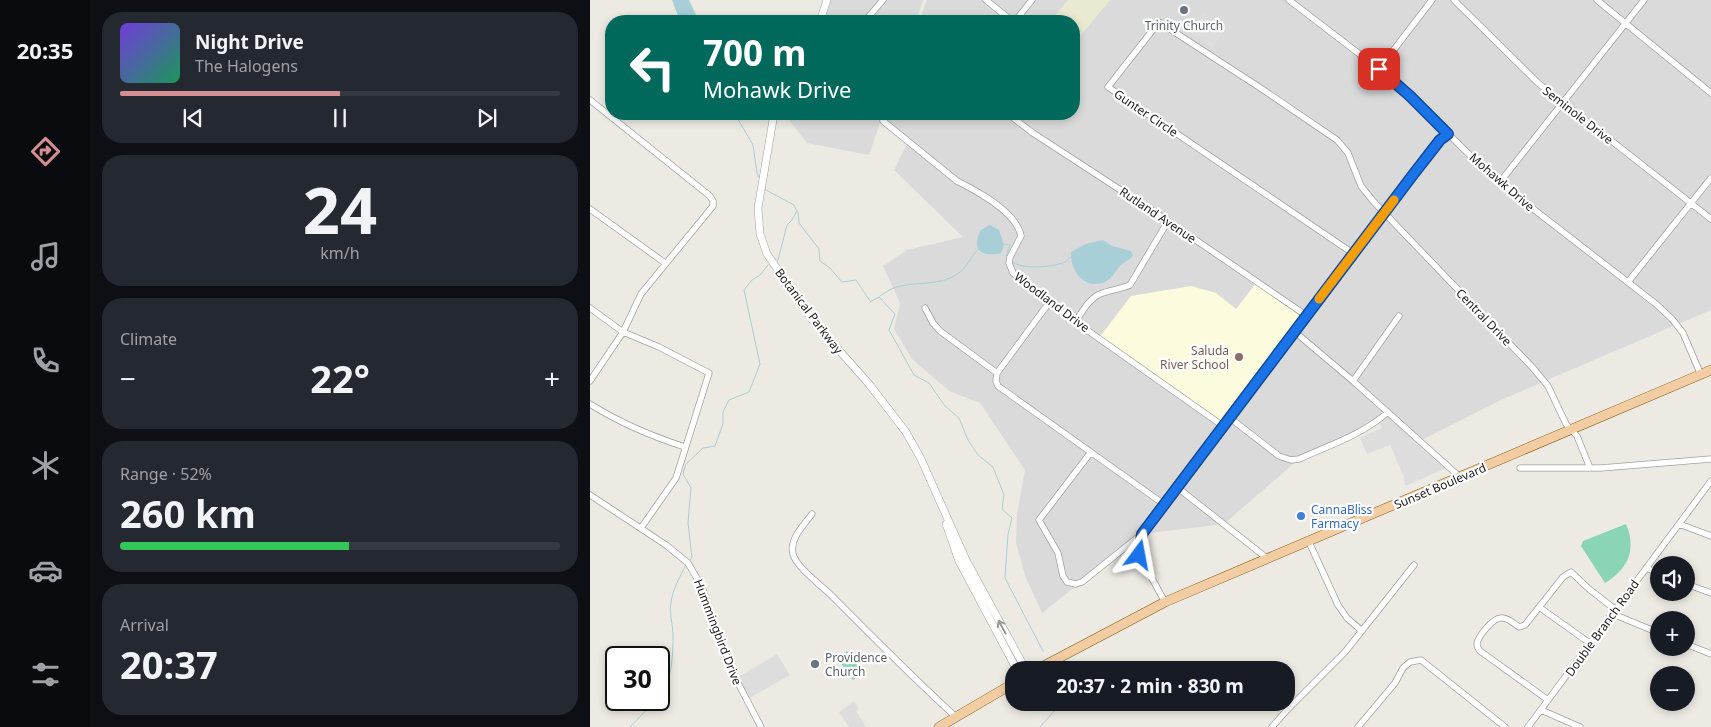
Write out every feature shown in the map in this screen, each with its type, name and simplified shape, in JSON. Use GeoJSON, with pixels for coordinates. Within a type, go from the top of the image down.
{"type":"FeatureCollection","features":[{"type":"Feature","properties":{"kind":"main road","name":"Sunset Boulevard"},"geometry":{"type":"LineString","coordinates":[[1053,661],[1165,602],[1461,478],[1711,370]]}},
{"type":"Feature","properties":{"kind":"main road"},"geometry":{"type":"LineString","coordinates":[[938,727],[1005,688]]}},
{"type":"Feature","properties":{"kind":"street"},"geometry":{"type":"LineString","coordinates":[[822,15],[827,0]]}},
{"type":"Feature","properties":{"kind":"street"},"geometry":{"type":"LineString","coordinates":[[871,15],[883,0]]}},
{"type":"Feature","properties":{"kind":"street"},"geometry":{"type":"LineString","coordinates":[[986,0],[1006,15]]}},
{"type":"Feature","properties":{"kind":"street"},"geometry":{"type":"LineString","coordinates":[[1019,15],[1032,0]]}},
{"type":"Feature","properties":{"kind":"street","name":"Mohawk Drive"},"geometry":{"type":"LineString","coordinates":[[1288,0],[1379,69],[1410,96],[1483,168],[1656,304],[1683,333],[1701,375]]}},
{"type":"Feature","properties":{"kind":"street"},"geometry":{"type":"LineString","coordinates":[[1379,69],[1432,0]]}},
{"type":"Feature","properties":{"kind":"street","name":"Seminole Drive"},"geometry":{"type":"LineString","coordinates":[[1454,0],[1538,83],[1711,219]]}},
{"type":"Feature","properties":{"kind":"street"},"geometry":{"type":"LineString","coordinates":[[1597,0],[1711,92]]}},
{"type":"Feature","properties":{"kind":"street"},"geometry":{"type":"LineString","coordinates":[[1500,182],[1644,0]]}},
{"type":"Feature","properties":{"kind":"street","name":"Gunter Circle"},"geometry":{"type":"LineString","coordinates":[[1354,254],[1108,88],[1159,22],[1337,140],[1348,153],[1361,186],[1372,201],[1385,212]]}},
{"type":"Feature","properties":{"kind":"street"},"geometry":{"type":"LineString","coordinates":[[590,100],[605,112]]}},
{"type":"Feature","properties":{"kind":"street"},"geometry":{"type":"LineString","coordinates":[[590,381],[623,332],[641,294],[713,206],[714,201],[615,120]]}},
{"type":"Feature","properties":{"kind":"street","name":"Botanical Parkway"},"geometry":{"type":"LineString","coordinates":[[773,120],[758,208],[760,234],[765,248],[771,261],[822,332],[869,384],[906,432],[922,459],[966,560],[1021,661]]}},
{"type":"Feature","properties":{"kind":"street","name":"Woodland Drive"},"geometry":{"type":"LineString","coordinates":[[883,120],[957,181],[996,204],[1014,221],[1021,236],[1010,257],[1010,269],[1050,303],[1224,426]]}},
{"type":"Feature","properties":{"kind":"street","name":"Rutland Avenue"},"geometry":{"type":"LineString","coordinates":[[1016,120],[1306,316]]}},
{"type":"Feature","properties":{"kind":"street"},"geometry":{"type":"LineString","coordinates":[[1091,452],[1039,520],[1058,552],[1063,576],[1071,584],[1082,582],[1142,534],[1440,140],[1448,134]]}},
{"type":"Feature","properties":{"kind":"street"},"geometry":{"type":"LineString","coordinates":[[1628,282],[1711,178]]}},
{"type":"Feature","properties":{"kind":"street"},"geometry":{"type":"LineString","coordinates":[[590,209],[665,263]]}},
{"type":"Feature","properties":{"kind":"street","name":"Central Drive"},"geometry":{"type":"LineString","coordinates":[[1385,212],[1548,386],[1566,424],[1577,436],[1590,468]]}},
{"type":"Feature","properties":{"kind":"street"},"geometry":{"type":"LineString","coordinates":[[1076,321],[1086,307],[1100,294],[1122,289],[1130,285],[1168,221]]}},
{"type":"Feature","properties":{"kind":"street"},"geometry":{"type":"LineString","coordinates":[[1050,303],[997,374],[996,381],[998,386],[1165,505]]}},
{"type":"Feature","properties":{"kind":"street"},"geometry":{"type":"LineString","coordinates":[[590,308],[623,332],[659,347],[709,373],[676,478],[641,528]]}},
{"type":"Feature","properties":{"kind":"street"},"geometry":{"type":"LineString","coordinates":[[925,308],[940,331],[997,374]]}},
{"type":"Feature","properties":{"kind":"street"},"geometry":{"type":"LineString","coordinates":[[1353,381],[1399,316]]}},
{"type":"Feature","properties":{"kind":"street"},"geometry":{"type":"LineString","coordinates":[[1295,332],[1353,381],[1461,478]]}},
{"type":"Feature","properties":{"kind":"street"},"geometry":{"type":"LineString","coordinates":[[590,404],[625,424],[685,447]]}},
{"type":"Feature","properties":{"kind":"street"},"geometry":{"type":"LineString","coordinates":[[1230,418],[1279,456],[1291,460],[1299,459],[1365,430],[1378,422],[1388,412]]}},
{"type":"Feature","properties":{"kind":"street"},"geometry":{"type":"LineString","coordinates":[[1520,468],[1590,468],[1646,465],[1711,458]]}},
{"type":"Feature","properties":{"kind":"street","name":"Double Branch Road"},"geometry":{"type":"LineString","coordinates":[[1528,727],[1711,482]]}},
{"type":"Feature","properties":{"kind":"street"},"geometry":{"type":"LineString","coordinates":[[1178,488],[1268,559]]}},
{"type":"Feature","properties":{"kind":"street","name":"Hummingbird Drive"},"geometry":{"type":"LineString","coordinates":[[590,495],[682,557],[695,574],[702,587],[718,635],[738,684],[760,727]]}},
{"type":"Feature","properties":{"kind":"street","name":"Botanical Parkway"},"geometry":{"type":"LineString","coordinates":[[944,511],[949,535],[959,560],[1012,661]]}},
{"type":"Feature","properties":{"kind":"street"},"geometry":{"type":"LineString","coordinates":[[812,514],[793,542],[792,552],[796,562],[900,665],[956,717]]}},
{"type":"Feature","properties":{"kind":"street"},"geometry":{"type":"LineString","coordinates":[[1679,524],[1711,536]]}},
{"type":"Feature","properties":{"kind":"street"},"geometry":{"type":"LineString","coordinates":[[1142,534],[1139,555],[1165,602]]}},
{"type":"Feature","properties":{"kind":"street"},"geometry":{"type":"LineString","coordinates":[[1309,542],[1338,605],[1347,618],[1362,632]]}},
{"type":"Feature","properties":{"kind":"street"},"geometry":{"type":"LineString","coordinates":[[1272,727],[1286,710],[1333,665],[1362,632],[1414,565]]}},
{"type":"Feature","properties":{"kind":"street"},"geometry":{"type":"LineString","coordinates":[[1646,568],[1650,570]]}},
{"type":"Feature","properties":{"kind":"street"},"geometry":{"type":"LineString","coordinates":[[1548,700],[1480,651],[1477,642],[1497,619],[1506,618],[1519,627],[1525,624],[1563,577],[1571,572],[1614,612],[1650,629]]}},
{"type":"Feature","properties":{"kind":"street"},"geometry":{"type":"LineString","coordinates":[[1695,587],[1711,593]]}},
{"type":"Feature","properties":{"kind":"street"},"geometry":{"type":"LineString","coordinates":[[1539,607],[1591,644]]}},
{"type":"Feature","properties":{"kind":"street"},"geometry":{"type":"LineString","coordinates":[[1695,648],[1711,654]]}},
{"type":"Feature","properties":{"kind":"street"},"geometry":{"type":"LineString","coordinates":[[1358,727],[1395,683],[1403,668],[1410,662],[1421,660],[1505,727]]}},
{"type":"Feature","properties":{"kind":"street"},"geometry":{"type":"LineString","coordinates":[[1541,710],[1580,727]]}},
{"type":"Feature","properties":{"kind":"shaded area"},"geometry":{"type":"Polygon","coordinates":[[[831,0],[923,0],[918,15],[827,15],[831,0]]]}},
{"type":"Feature","properties":{"kind":"shaded area"},"geometry":{"type":"Polygon","coordinates":[[[927,0],[1068,0],[1056,15],[921,15],[927,0]]]}},
{"type":"Feature","properties":{"kind":"shaded area"},"geometry":{"type":"Polygon","coordinates":[[[1068,0],[1110,0],[1080,36],[1080,15],[1056,15],[1068,0]]]}},
{"type":"Feature","properties":{"kind":"shaded area"},"geometry":{"type":"Polygon","coordinates":[[[1110,0],[1711,0],[1711,310],[1503,399],[1420,441],[1378,421],[1299,459],[1224,524],[1142,534],[1042,613],[1026,578],[1016,543],[1017,514],[1025,470],[980,403],[949,391],[912,359],[894,329],[900,303],[883,266],[907,250],[963,237],[894,170],[908,142],[883,121],[1080,120],[1080,36],[1110,0]]]}},
{"type":"Feature","properties":{"kind":"shaded area"},"geometry":{"type":"Polygon","coordinates":[[[1203,13],[1225,29],[1212,48],[1190,32],[1203,13]]]}},
{"type":"Feature","properties":{"kind":"shaded area"},"geometry":{"type":"Polygon","coordinates":[[[789,120],[881,120],[869,155],[807,143],[789,120]]]}},
{"type":"Feature","properties":{"kind":"shaded area"},"geometry":{"type":"Polygon","coordinates":[[[1257,282],[1307,316],[1223,426],[1099,338],[1131,296],[1191,286],[1216,293],[1236,309],[1257,282]]]}},
{"type":"Feature","properties":{"kind":"shaded area"},"geometry":{"type":"Polygon","coordinates":[[[1388,412],[1449,467],[1405,486],[1404,477],[1390,445],[1367,454],[1360,438],[1382,428],[1378,421],[1388,412]]]}},
{"type":"Feature","properties":{"kind":"shaded area"},"geometry":{"type":"Polygon","coordinates":[[[777,654],[790,675],[746,700],[735,679],[777,654]]]}},
{"type":"Feature","properties":{"kind":"shaded area"},"geometry":{"type":"Polygon","coordinates":[[[854,701],[859,709],[856,711],[866,727],[849,727],[839,712],[854,701]]]}},
{"type":"Feature","properties":{"kind":"green space"},"geometry":{"type":"Polygon","coordinates":[[[1626,524],[1631,542],[1628,558],[1620,572],[1605,583],[1581,546],[1583,541],[1626,524]]]}},
{"type":"Feature","properties":{"kind":"green space"},"geometry":{"type":"Polygon","coordinates":[[[847,651],[863,673],[853,680],[837,658],[847,651]]]}},
{"type":"Feature","properties":{"kind":"water"},"geometry":{"type":"Polygon","coordinates":[[[672,0],[689,0],[696,15],[678,15],[672,0]]]}},
{"type":"Feature","properties":{"kind":"water"},"geometry":{"type":"Polygon","coordinates":[[[990,225],[999,230],[1004,245],[1001,253],[986,254],[977,247],[980,231],[990,225]]]}},
{"type":"Feature","properties":{"kind":"water"},"geometry":{"type":"Polygon","coordinates":[[[1103,240],[1112,246],[1131,251],[1133,256],[1121,265],[1105,282],[1090,284],[1079,277],[1071,259],[1071,252],[1086,244],[1103,240]]]}},
{"type":"Feature","properties":{"kind":"waterway"},"geometry":{"type":"LineString","coordinates":[[738,120],[753,145],[757,173],[760,180]]}},
{"type":"Feature","properties":{"kind":"waterway"},"geometry":{"type":"LineString","coordinates":[[765,188],[794,205],[798,213],[799,223],[819,249],[820,261],[830,268],[842,282],[856,280],[870,301]]}},
{"type":"Feature","properties":{"kind":"waterway"},"geometry":{"type":"LineString","coordinates":[[777,261],[787,225],[797,211]]}},
{"type":"Feature","properties":{"kind":"waterway"},"geometry":{"type":"LineString","coordinates":[[1005,244],[1010,245],[1006,256]]}},
{"type":"Feature","properties":{"kind":"waterway"},"geometry":{"type":"LineString","coordinates":[[880,296],[898,287],[936,282],[950,278],[963,269],[979,249]]}},
{"type":"Feature","properties":{"kind":"waterway"},"geometry":{"type":"LineString","coordinates":[[1013,262],[1017,265],[1030,267],[1046,266],[1060,264],[1071,257]]}},
{"type":"Feature","properties":{"kind":"waterway"},"geometry":{"type":"LineString","coordinates":[[689,561],[692,558],[688,523],[691,488],[683,474],[686,464],[703,448],[715,446],[723,424],[723,412],[729,400],[749,392],[760,364],[744,290],[768,265]]}},
{"type":"Feature","properties":{"kind":"waterway"},"geometry":{"type":"LineString","coordinates":[[870,302],[879,297],[895,314],[889,330],[914,375],[929,383],[945,406],[959,418],[968,440],[978,455],[993,467],[1004,495],[1002,509],[1012,518],[1008,534],[1005,578],[1043,651]]}},
{"type":"Feature","properties":{"kind":"waterway"},"geometry":{"type":"LineString","coordinates":[[670,671],[673,637],[670,610],[672,597],[686,565]]}},
{"type":"Feature","properties":{"kind":"waterway"},"geometry":{"type":"LineString","coordinates":[[630,727],[645,711]]}},
{"type":"Feature","properties":{"kind":"waterway"},"geometry":{"type":"LineString","coordinates":[[1040,727],[1054,711]]}},
{"type":"Feature","properties":{"kind":"slow traffic"},"geometry":{"type":"LineString","coordinates":[[1319,299],[1394,200]]}},
{"type":"Feature","properties":{"kind":"place","name":"Trinity Church"},"geometry":{"type":"Point","coordinates":[1184,10]}},
{"type":"Feature","properties":{"kind":"place","name":"Saluda River School"},"geometry":{"type":"Point","coordinates":[1239,357]}},
{"type":"Feature","properties":{"kind":"place","name":"CannaBliss Farmacy"},"geometry":{"type":"Point","coordinates":[1301,516]}},
{"type":"Feature","properties":{"kind":"place","name":"Providence Church"},"geometry":{"type":"Point","coordinates":[815,664]}},
{"type":"Feature","properties":{"kind":"route"},"geometry":{"type":"LineString","coordinates":[[1139,555],[1142,534],[1412,176],[1440,140],[1448,134],[1410,96],[1379,69]]}}]}
